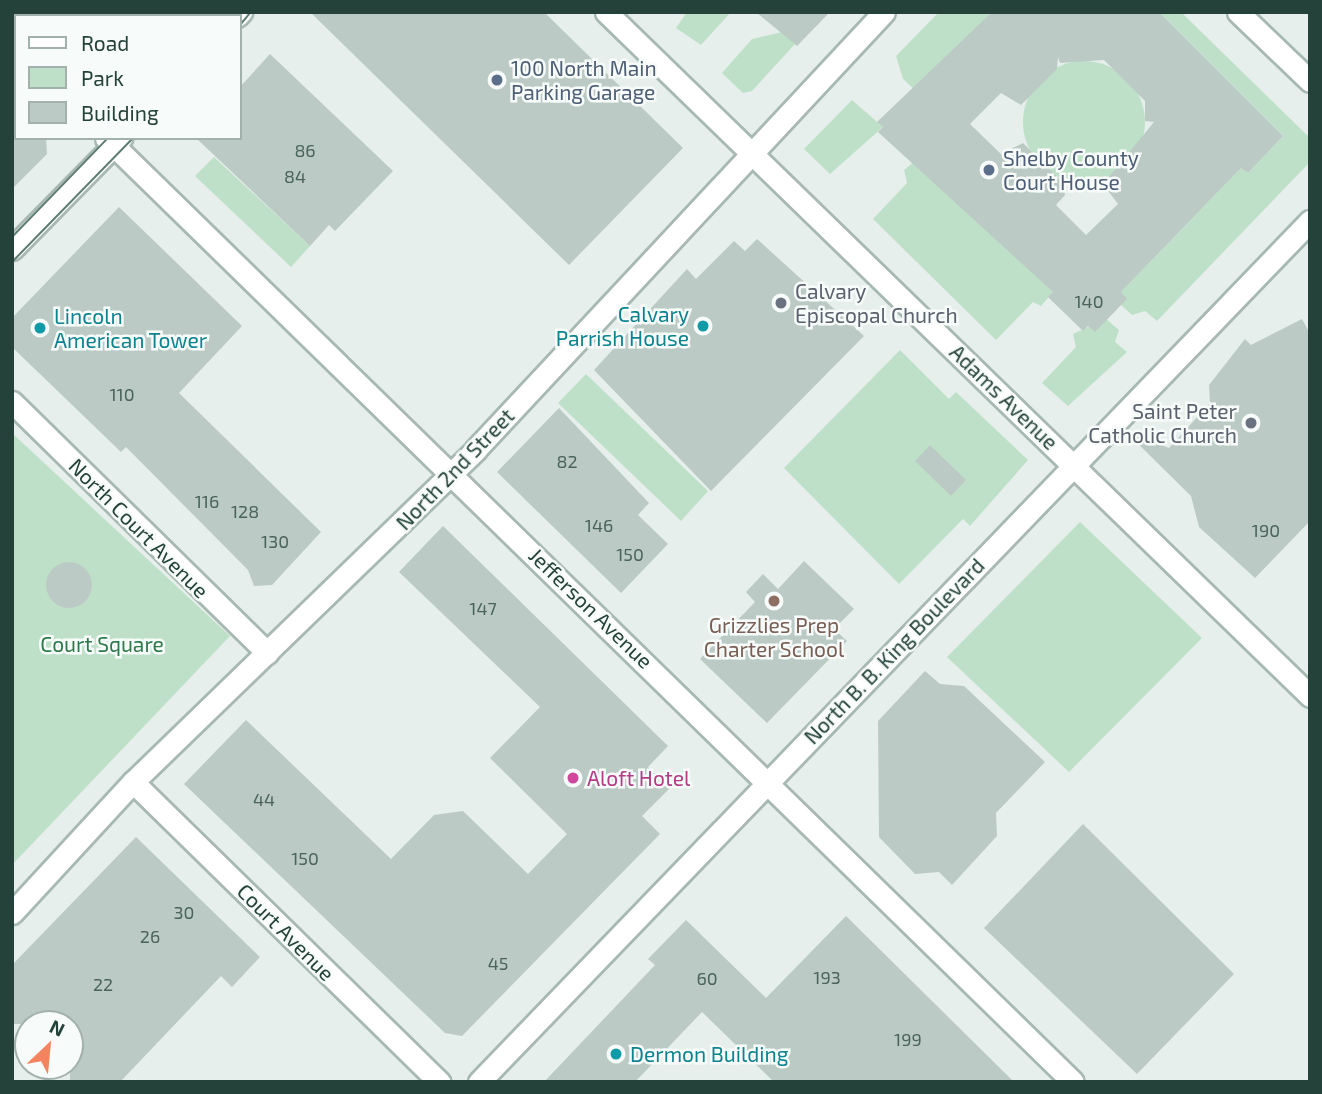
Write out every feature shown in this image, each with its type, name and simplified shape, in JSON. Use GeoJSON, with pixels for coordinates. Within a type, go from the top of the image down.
{"type":"FeatureCollection","features":[{"type":"Feature","properties":{"kind":"main road","name":"Adams Avenue"},"geometry":{"type":"LineString","coordinates":[[606,12],[1310,696]]}},
{"type":"Feature","properties":{"kind":"main road","name":"North 2nd Street"},"geometry":{"type":"LineString","coordinates":[[12,913],[133,782],[452,473],[749,152],[884,12]]}},
{"type":"Feature","properties":{"kind":"main road"},"geometry":{"type":"LineString","coordinates":[[1238,12],[1310,81]]}},
{"type":"Feature","properties":{"kind":"main road"},"geometry":{"type":"LineString","coordinates":[[12,249],[113,141]]}},
{"type":"Feature","properties":{"kind":"main road","name":"Jefferson Avenue"},"geometry":{"type":"LineString","coordinates":[[113,141],[1073,1082]]}},
{"type":"Feature","properties":{"kind":"main road","name":"North B. B. King Boulevard"},"geometry":{"type":"LineString","coordinates":[[479,1082],[768,784],[1072,463],[1310,220]]}},
{"type":"Feature","properties":{"kind":"main road","name":"North Court Avenue"},"geometry":{"type":"LineString","coordinates":[[12,402],[267,653]]}},
{"type":"Feature","properties":{"kind":"main road","name":"Court Avenue"},"geometry":{"type":"LineString","coordinates":[[133,782],[439,1082]]}},
{"type":"Feature","properties":{"kind":"green space"},"geometry":{"type":"Polygon","coordinates":[[[687,12],[731,12],[701,45],[676,28],[687,12]]]}},
{"type":"Feature","properties":{"kind":"green space"},"geometry":{"type":"Polygon","coordinates":[[[939,12],[992,12],[916,91],[903,79],[896,56],[939,12]]]}},
{"type":"Feature","properties":{"kind":"green space"},"geometry":{"type":"Polygon","coordinates":[[[1159,12],[1181,12],[1310,138],[1310,162],[1157,321],[1145,311],[1132,315],[1121,305],[1121,292],[1241,168],[1248,173],[1283,136],[1159,12]]]}},
{"type":"Feature","properties":{"kind":"green space"},"geometry":{"type":"Polygon","coordinates":[[[782,32],[795,44],[752,91],[743,93],[722,73],[752,39],[782,32]]]}},
{"type":"Feature","properties":{"kind":"green space"},"geometry":{"type":"Polygon","coordinates":[[[1084,61],[1107,66],[1127,79],[1140,99],[1145,122],[1140,145],[1127,165],[1107,178],[1084,183],[1061,178],[1041,165],[1028,145],[1023,122],[1028,99],[1041,79],[1061,66],[1084,61]]]}},
{"type":"Feature","properties":{"kind":"green space"},"geometry":{"type":"Polygon","coordinates":[[[852,100],[883,127],[830,174],[804,149],[852,100]]]}},
{"type":"Feature","properties":{"kind":"green space"},"geometry":{"type":"Polygon","coordinates":[[[214,157],[310,246],[291,267],[195,176],[214,157]]]}},
{"type":"Feature","properties":{"kind":"green space"},"geometry":{"type":"Polygon","coordinates":[[[916,160],[1053,292],[1041,306],[1033,302],[996,340],[873,219],[907,183],[904,170],[916,160]]]}},
{"type":"Feature","properties":{"kind":"green space"},"geometry":{"type":"Polygon","coordinates":[[[1106,319],[1119,330],[1115,342],[1127,352],[1068,406],[1042,383],[1076,347],[1073,334],[1106,319]]]}},
{"type":"Feature","properties":{"kind":"green space"},"geometry":{"type":"Polygon","coordinates":[[[900,350],[949,399],[956,392],[1028,460],[970,526],[963,519],[899,584],[784,468],[900,350]]]}},
{"type":"Feature","properties":{"kind":"green space"},"geometry":{"type":"Polygon","coordinates":[[[586,374],[708,491],[681,521],[558,403],[586,374]]]}},
{"type":"Feature","properties":{"kind":"green space","name":"Court Square"},"geometry":{"type":"Polygon","coordinates":[[[12,433],[230,636],[12,865],[12,433]]]}},
{"type":"Feature","properties":{"kind":"green space"},"geometry":{"type":"Polygon","coordinates":[[[1080,522],[1202,638],[1069,772],[947,657],[1080,522]]]}},
{"type":"Feature","properties":{"kind":"building","name":"100 North Main Parking Garage"},"geometry":{"type":"Polygon","coordinates":[[[310,12],[544,12],[683,148],[569,265],[310,12]]]}},
{"type":"Feature","properties":{"kind":"building"},"geometry":{"type":"Polygon","coordinates":[[[756,12],[830,12],[797,46],[756,12]]]}},
{"type":"Feature","properties":{"kind":"building","name":"Shelby County Court House"},"geometry":{"type":"Polygon","coordinates":[[[992,12],[1159,12],[1283,136],[1248,173],[1241,168],[1121,292],[1127,299],[1095,332],[1088,326],[1083,331],[1048,297],[1053,292],[878,132],[883,127],[877,122],[992,12]],[[1058,57],[1057,69],[1021,105],[1001,93],[970,124],[1001,154],[1023,143],[1064,184],[1065,195],[1056,205],[1086,235],[1118,204],[1103,184],[1154,122],[1145,121],[1145,101],[1104,60],[1060,63],[1058,57]]]}},
{"type":"Feature","properties":{"kind":"building"},"geometry":{"type":"Polygon","coordinates":[[[270,54],[393,171],[335,231],[329,225],[310,246],[198,140],[242,140],[242,85],[270,54]]]}},
{"type":"Feature","properties":{"kind":"building"},"geometry":{"type":"Polygon","coordinates":[[[12,138],[46,140],[47,154],[12,189],[12,138]]]}},
{"type":"Feature","properties":{"kind":"building"},"geometry":{"type":"Polygon","coordinates":[[[119,207],[242,326],[179,393],[321,532],[272,585],[254,586],[248,570],[126,447],[121,452],[12,347],[12,318],[119,207]]]}},
{"type":"Feature","properties":{"kind":"building"},"geometry":{"type":"Polygon","coordinates":[[[757,239],[864,336],[711,491],[594,370],[687,269],[696,279],[734,241],[745,251],[757,239]]]}},
{"type":"Feature","properties":{"kind":"building","name":"Saint Peter Catholic Church"},"geometry":{"type":"Polygon","coordinates":[[[1302,319],[1310,334],[1310,521],[1255,578],[1199,527],[1191,496],[1125,431],[1169,448],[1210,403],[1209,385],[1245,339],[1251,345],[1302,319]]]}},
{"type":"Feature","properties":{"kind":"building"},"geometry":{"type":"Polygon","coordinates":[[[559,408],[649,503],[638,515],[668,544],[621,593],[497,472],[559,408]]]}},
{"type":"Feature","properties":{"kind":"building"},"geometry":{"type":"Polygon","coordinates":[[[930,445],[966,480],[951,496],[915,461],[930,445]]]}},
{"type":"Feature","properties":{"kind":"building"},"geometry":{"type":"Polygon","coordinates":[[[443,526],[668,746],[648,767],[670,788],[642,816],[660,834],[462,1036],[445,1033],[184,784],[246,720],[391,859],[434,815],[463,811],[528,874],[567,834],[490,758],[540,707],[399,572],[443,526]]]}},
{"type":"Feature","properties":{"kind":"building"},"geometry":{"type":"Polygon","coordinates":[[[804,561],[854,609],[834,629],[847,641],[767,723],[700,659],[755,602],[746,592],[763,574],[778,589],[804,561]]]}},
{"type":"Feature","properties":{"kind":"building"},"geometry":{"type":"Polygon","coordinates":[[[69,562],[85,569],[92,585],[85,601],[69,608],[53,601],[46,585],[53,569],[69,562]]]}},
{"type":"Feature","properties":{"kind":"building"},"geometry":{"type":"Polygon","coordinates":[[[925,671],[940,684],[964,686],[1045,762],[996,813],[997,836],[952,885],[939,872],[915,874],[879,837],[878,721],[925,671]]]}},
{"type":"Feature","properties":{"kind":"building"},"geometry":{"type":"Polygon","coordinates":[[[1083,824],[1234,974],[1137,1074],[984,928],[1083,824]]]}},
{"type":"Feature","properties":{"kind":"building"},"geometry":{"type":"Polygon","coordinates":[[[136,837],[260,957],[232,987],[221,976],[120,1082],[70,1082],[84,1080],[84,1010],[14,1010],[12,1024],[12,965],[136,837]]]}},
{"type":"Feature","properties":{"kind":"building"},"geometry":{"type":"Polygon","coordinates":[[[846,916],[1014,1082],[774,1082],[702,1012],[635,1082],[544,1082],[655,965],[648,959],[686,920],[766,998],[846,916]]]}},
{"type":"Feature","properties":{"kind":"tram line"},"geometry":{"type":"LineString","coordinates":[[242,23],[251,12]]}},
{"type":"Feature","properties":{"kind":"tram line"},"geometry":{"type":"LineString","coordinates":[[12,237],[106,140]]}},
{"type":"Feature","properties":{"kind":"tram line"},"geometry":{"type":"LineString","coordinates":[[12,262],[131,140]]}},
{"type":"Feature","properties":{"kind":"place","name":"100 North Main Parking Garage"},"geometry":{"type":"Point","coordinates":[497,80]}},
{"type":"Feature","properties":{"kind":"place","name":"Shelby County Court House"},"geometry":{"type":"Point","coordinates":[989,170]}},
{"type":"Feature","properties":{"kind":"place","name":"Calvary Episcopal Church"},"geometry":{"type":"Point","coordinates":[781,303]}},
{"type":"Feature","properties":{"kind":"place","name":"Calvary Parrish House"},"geometry":{"type":"Point","coordinates":[703,326]}},
{"type":"Feature","properties":{"kind":"place","name":"Lincoln American Tower"},"geometry":{"type":"Point","coordinates":[40,328]}},
{"type":"Feature","properties":{"kind":"place","name":"Saint Peter Catholic Church"},"geometry":{"type":"Point","coordinates":[1251,423]}},
{"type":"Feature","properties":{"kind":"place","name":"Grizzlies Prep Charter School"},"geometry":{"type":"Point","coordinates":[774,601]}},
{"type":"Feature","properties":{"kind":"place","name":"Aloft Hotel"},"geometry":{"type":"Point","coordinates":[573,778]}},
{"type":"Feature","properties":{"kind":"place","name":"Dermon Building"},"geometry":{"type":"Point","coordinates":[616,1054]}}]}
